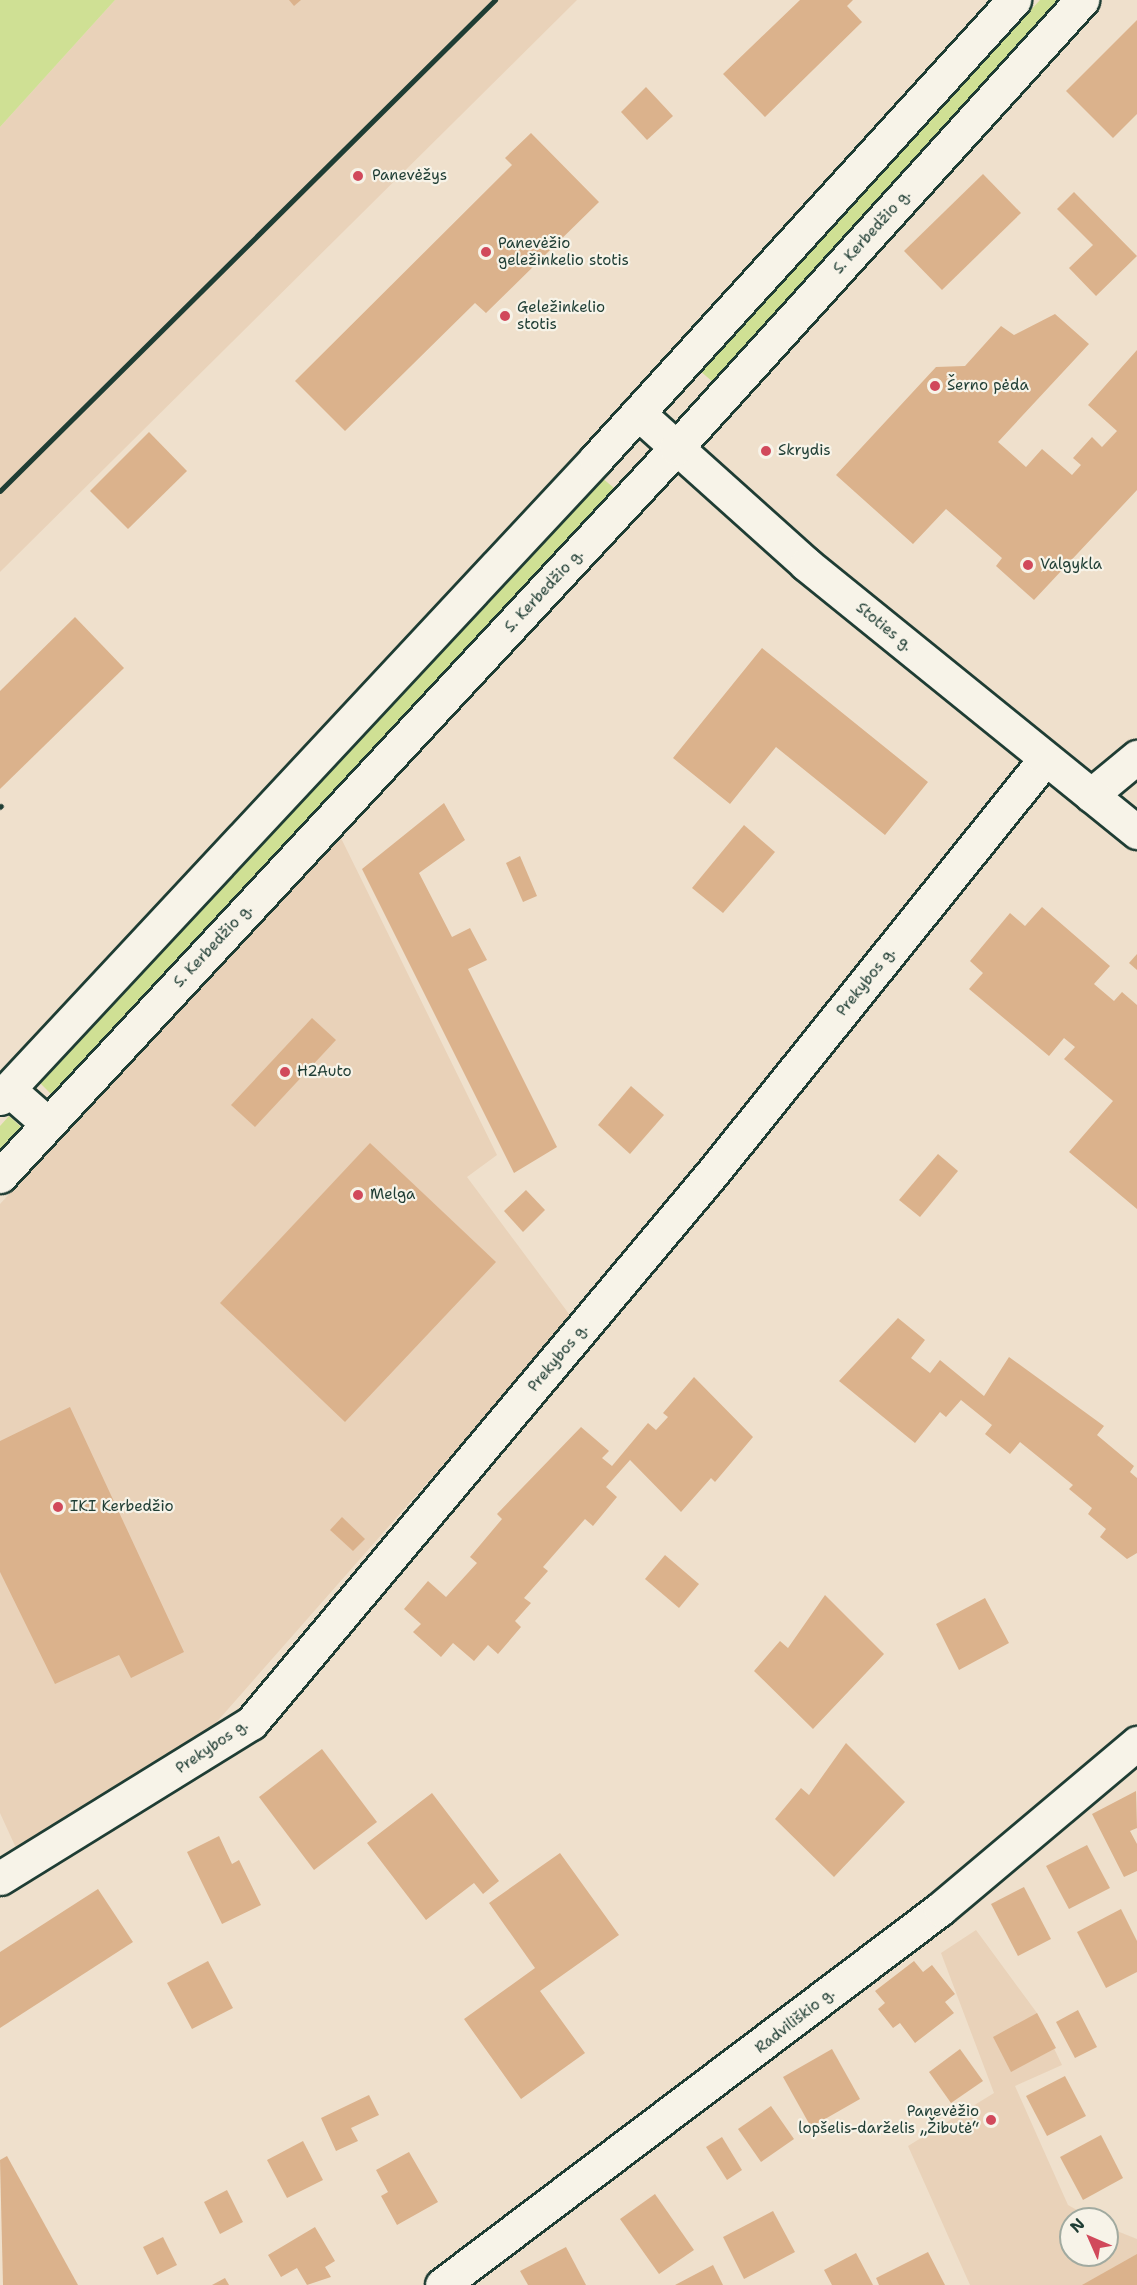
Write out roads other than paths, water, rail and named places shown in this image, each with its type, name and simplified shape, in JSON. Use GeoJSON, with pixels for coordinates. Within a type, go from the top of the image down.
{"type":"FeatureCollection","features":[{"type":"Feature","properties":{"kind":"main road"},"geometry":{"type":"LineString","coordinates":[[48,1124],[4,1093],[639,412],[1014,0]]}},
{"type":"Feature","properties":{"kind":"main road","name":"S. Kerbedžio g."},"geometry":{"type":"LineString","coordinates":[[0,1176],[676,448],[1082,0]]}},
{"type":"Feature","properties":{"kind":"main road","name":"Stoties g."},"geometry":{"type":"LineString","coordinates":[[639,412],[806,564],[1137,832]]}},
{"type":"Feature","properties":{"kind":"main road"},"geometry":{"type":"LineString","coordinates":[[1091,795],[1137,758]]}},
{"type":"Feature","properties":{"kind":"main road","name":"Prekybos g."},"geometry":{"type":"LineString","coordinates":[[0,1878],[251,1723],[714,1171],[1045,759]]}},
{"type":"Feature","properties":{"kind":"main road","name":"Radviliškio g."},"geometry":{"type":"LineString","coordinates":[[442,2285],[940,1908],[1137,1743]]}},
{"type":"Feature","properties":{"kind":"railway"},"geometry":{"type":"LineString","coordinates":[[0,491],[495,0]]}},
{"type":"Feature","properties":{"kind":"place","name":"Panevėžys"},"geometry":{"type":"Point","coordinates":[358,176]}},
{"type":"Feature","properties":{"kind":"place","name":"Panevėžio geležinkelio stotis"},"geometry":{"type":"Point","coordinates":[486,252]}},
{"type":"Feature","properties":{"kind":"place","name":"Geležinkelio stotis"},"geometry":{"type":"Point","coordinates":[505,316]}},
{"type":"Feature","properties":{"kind":"place","name":"Šerno pėda"},"geometry":{"type":"Point","coordinates":[935,386]}},
{"type":"Feature","properties":{"kind":"place","name":"Skrydis"},"geometry":{"type":"Point","coordinates":[766,451]}},
{"type":"Feature","properties":{"kind":"place","name":"Valgykla"},"geometry":{"type":"Point","coordinates":[1028,565]}},
{"type":"Feature","properties":{"kind":"place","name":"H2Auto"},"geometry":{"type":"Point","coordinates":[285,1072]}},
{"type":"Feature","properties":{"kind":"place","name":"Melga"},"geometry":{"type":"Point","coordinates":[358,1195]}},
{"type":"Feature","properties":{"kind":"place","name":"IKI Kerbedžio"},"geometry":{"type":"Point","coordinates":[58,1507]}},
{"type":"Feature","properties":{"kind":"place","name":"Panevėžio lopšelis-darželis „Žibutė“"},"geometry":{"type":"Point","coordinates":[991,2120]}}]}
